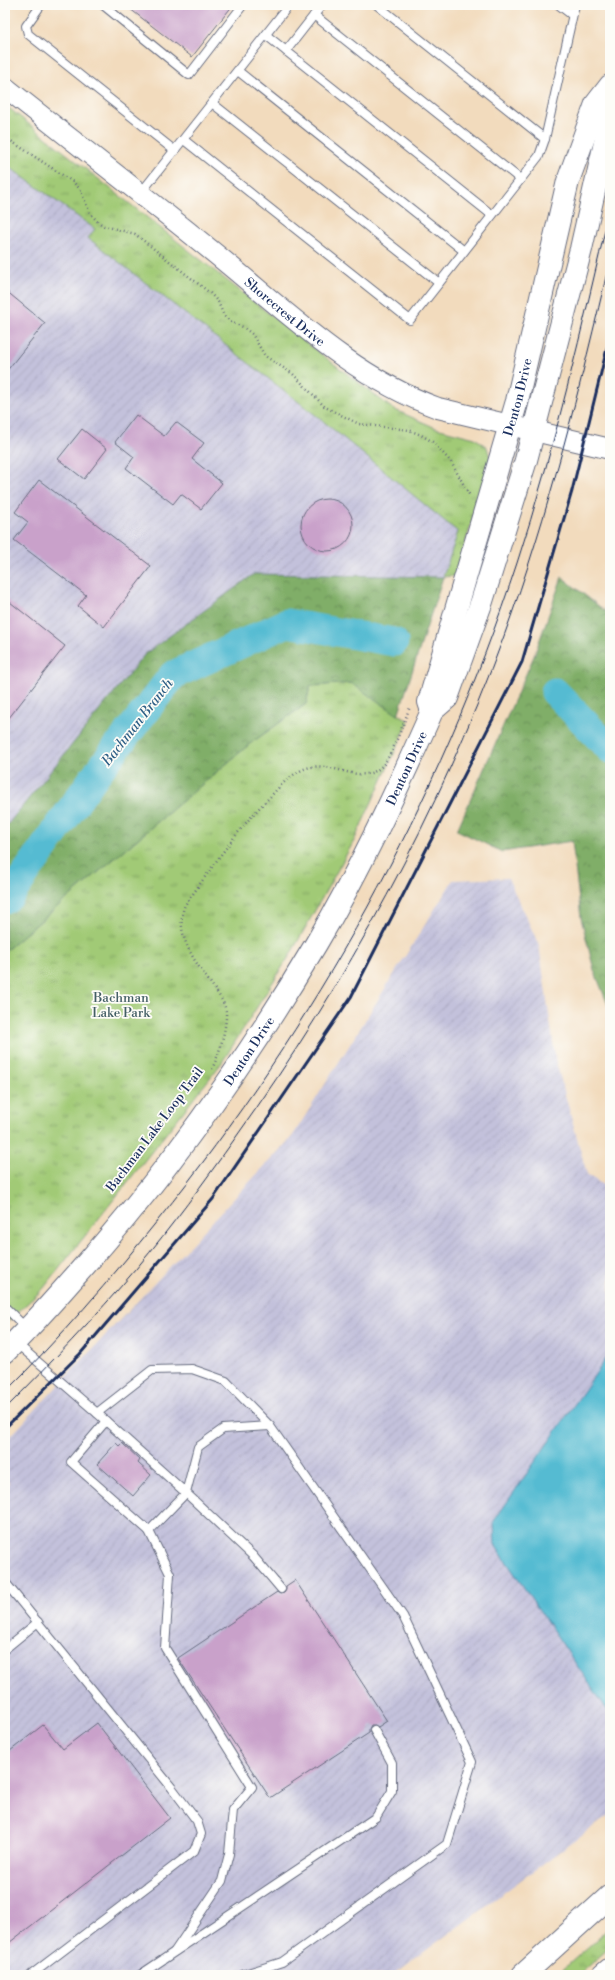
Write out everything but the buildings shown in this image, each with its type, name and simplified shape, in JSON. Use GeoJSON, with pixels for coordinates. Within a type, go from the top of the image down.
{"type":"FeatureCollection","features":[{"type":"Feature","properties":{"kind":"main road","name":"Denton Drive"},"geometry":{"type":"LineString","coordinates":[[432,711],[429,702],[459,594],[509,426],[568,181],[596,104],[610,86]]}},
{"type":"Feature","properties":{"kind":"main road","name":"Denton Drive"},"geometry":{"type":"LineString","coordinates":[[16,1341],[134,1209],[224,1089],[316,944],[363,856],[397,764],[432,711],[447,698],[482,601],[534,432],[579,256],[605,142],[610,98]]}},
{"type":"Feature","properties":{"kind":"main road"},"geometry":{"type":"LineString","coordinates":[[523,1975],[610,1896]]}},
{"type":"Feature","properties":{"kind":"main road"},"geometry":{"type":"LineString","coordinates":[[603,1975],[610,1969]]}},
{"type":"Feature","properties":{"kind":"street","name":"Shorecrest Drive"},"geometry":{"type":"LineString","coordinates":[[5,87],[337,353],[363,372],[413,399],[438,408],[610,449]]}},
{"type":"Feature","properties":{"kind":"lane"},"geometry":{"type":"LineString","coordinates":[[41,5],[26,26],[28,34],[175,151]]}},
{"type":"Feature","properties":{"kind":"lane"},"geometry":{"type":"LineString","coordinates":[[103,5],[189,75],[243,5]]}},
{"type":"Feature","properties":{"kind":"lane"},"geometry":{"type":"LineString","coordinates":[[140,194],[289,5]]}},
{"type":"Feature","properties":{"kind":"lane"},"geometry":{"type":"LineString","coordinates":[[286,51],[322,5]]}},
{"type":"Feature","properties":{"kind":"lane"},"geometry":{"type":"LineString","coordinates":[[377,5],[545,139]]}},
{"type":"Feature","properties":{"kind":"lane"},"geometry":{"type":"LineString","coordinates":[[559,5],[572,15]]}},
{"type":"Feature","properties":{"kind":"lane"},"geometry":{"type":"LineString","coordinates":[[184,140],[410,320],[539,156],[545,139],[575,5]]}},
{"type":"Feature","properties":{"kind":"lane"},"geometry":{"type":"LineString","coordinates":[[314,15],[520,179]]}},
{"type":"Feature","properties":{"kind":"lane"},"geometry":{"type":"LineString","coordinates":[[266,35],[492,215]]}},
{"type":"Feature","properties":{"kind":"lane"},"geometry":{"type":"LineString","coordinates":[[238,71],[464,251]]}},
{"type":"Feature","properties":{"kind":"lane"},"geometry":{"type":"LineString","coordinates":[[212,103],[438,283]]}},
{"type":"Feature","properties":{"kind":"lane"},"geometry":{"type":"LineString","coordinates":[[5,1306],[16,1341],[186,1493],[253,1556],[281,1589]]}},
{"type":"Feature","properties":{"kind":"lane"},"geometry":{"type":"LineString","coordinates":[[97,1413],[152,1370],[192,1369],[226,1381],[270,1426],[402,1616],[472,1762],[447,1844],[282,1962],[242,1975]]}},
{"type":"Feature","properties":{"kind":"lane"},"geometry":{"type":"LineString","coordinates":[[106,1421],[71,1462],[149,1531],[170,1574],[165,1648],[252,1787],[233,1810],[229,1854],[222,1881],[175,1951]]}},
{"type":"Feature","properties":{"kind":"lane"},"geometry":{"type":"LineString","coordinates":[[149,1531],[186,1493],[198,1446],[224,1429],[270,1426]]}},
{"type":"Feature","properties":{"kind":"lane"},"geometry":{"type":"LineString","coordinates":[[5,1582],[172,1788],[196,1821],[201,1834],[194,1851],[31,1975]]}},
{"type":"Feature","properties":{"kind":"lane"},"geometry":{"type":"LineString","coordinates":[[5,1649],[38,1622]]}},
{"type":"Feature","properties":{"kind":"lane"},"geometry":{"type":"LineString","coordinates":[[140,1975],[376,1817],[392,1791],[392,1763],[374,1730]]}},
{"type":"Feature","properties":{"kind":"path"},"geometry":{"type":"LineString","coordinates":[[5,136],[73,182],[80,189],[90,213],[97,221],[104,226],[136,234],[210,293],[218,302],[224,316],[230,322],[243,327],[252,334],[265,356],[293,374],[325,407],[359,424],[409,430],[433,442],[451,462],[471,499]]}},
{"type":"Feature","properties":{"kind":"path","name":"Bachman Lake Loop Trail"},"geometry":{"type":"LineString","coordinates":[[209,1073],[217,1058],[226,1012],[223,1002],[197,967],[189,950],[180,921],[185,905],[257,809],[293,775],[301,770],[318,766],[330,766],[364,775],[381,767],[397,764]]}},
{"type":"Feature","properties":{"kind":"shaded area"},"geometry":{"type":"Polygon","coordinates":[[[5,164],[95,229],[88,238],[323,421],[458,532],[443,577],[254,574],[145,654],[5,828],[5,164]]]}},
{"type":"Feature","properties":{"kind":"shaded area"},"geometry":{"type":"Polygon","coordinates":[[[508,878],[539,945],[556,1062],[587,1174],[610,1190],[610,1814],[393,1975],[5,1975],[5,1487],[9,1483],[5,1478],[5,1442],[292,1137],[453,880],[508,878]]]}},
{"type":"Feature","properties":{"kind":"green space"},"geometry":{"type":"Polygon","coordinates":[[[5,105],[287,328],[393,409],[436,428],[475,438],[487,447],[491,461],[455,576],[443,577],[458,532],[323,421],[88,238],[95,229],[5,164],[5,105]]]}},
{"type":"Feature","properties":{"kind":"green space"},"geometry":{"type":"Polygon","coordinates":[[[254,574],[443,577],[398,715],[351,683],[310,686],[306,704],[251,743],[5,951],[5,828],[145,654],[254,574]]]}},
{"type":"Feature","properties":{"kind":"green space"},"geometry":{"type":"Polygon","coordinates":[[[562,577],[610,615],[610,1010],[594,970],[581,918],[572,841],[502,852],[457,830],[534,656],[562,577]]]}},
{"type":"Feature","properties":{"kind":"green space","name":"Bachman Lake Park"},"geometry":{"type":"Polygon","coordinates":[[[351,683],[409,721],[354,841],[290,955],[221,1064],[43,1289],[5,1324],[5,951],[251,743],[306,704],[310,686],[351,683]]]}},
{"type":"Feature","properties":{"kind":"green space"},"geometry":{"type":"Polygon","coordinates":[[[610,1927],[610,1947],[579,1975],[557,1975],[610,1927]]]}},
{"type":"Feature","properties":{"kind":"water"},"geometry":{"type":"Polygon","coordinates":[[[610,1353],[610,1714],[495,1545],[494,1521],[610,1353]]]}},
{"type":"Feature","properties":{"kind":"waterway","name":"Bachman Branch"},"geometry":{"type":"LineString","coordinates":[[5,900],[9,897],[94,777],[173,675],[287,623],[394,642]]}},
{"type":"Feature","properties":{"kind":"waterway","name":"Bachman Branch"},"geometry":{"type":"LineString","coordinates":[[555,692],[610,749]]}},
{"type":"Feature","properties":{"kind":"tram line"},"geometry":{"type":"LineString","coordinates":[[5,1392],[65,1330],[122,1265],[215,1146],[269,1069],[320,989],[367,908],[411,824],[450,739],[486,652],[517,563],[556,431],[610,209]]}},
{"type":"Feature","properties":{"kind":"tram line"},"geometry":{"type":"LineString","coordinates":[[5,1409],[72,1340],[120,1287],[188,1204],[277,1078],[352,958],[387,896],[450,768],[478,703],[504,636],[535,543],[563,450],[610,260]]}},
{"type":"Feature","properties":{"kind":"railway"},"geometry":{"type":"LineString","coordinates":[[5,1428],[80,1354],[213,1199],[351,997],[522,662],[572,491],[610,336]]}}]}
